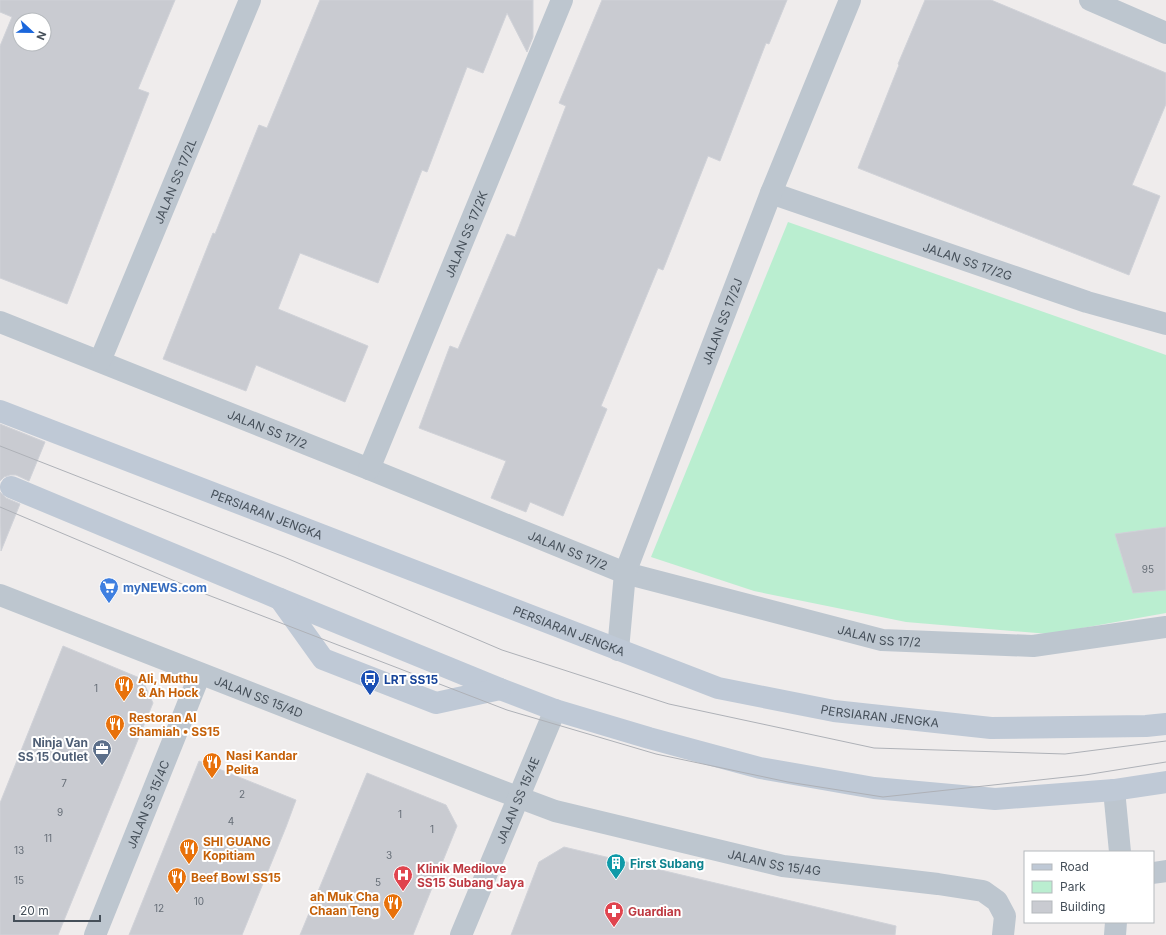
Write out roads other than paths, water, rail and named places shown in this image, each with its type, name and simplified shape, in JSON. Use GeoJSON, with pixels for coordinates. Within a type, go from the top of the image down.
{"type":"FeatureCollection","features":[{"type":"Feature","properties":{"kind":"main road","name":"PERSIARAN JENGKA"},"geometry":{"type":"LineString","coordinates":[[0,411],[718,688],[834,711],[991,728],[1146,726],[1166,724]]}},
{"type":"Feature","properties":{"kind":"main road"},"geometry":{"type":"LineString","coordinates":[[11,487],[280,599],[555,710],[649,738],[760,768],[874,788],[995,799],[1114,790],[1166,782]]}},
{"type":"Feature","properties":{"kind":"main road"},"geometry":{"type":"LineString","coordinates":[[280,599],[323,660],[436,703],[500,689]]}},
{"type":"Feature","properties":{"kind":"street","name":"JALAN SS 17/2L"},"geometry":{"type":"LineString","coordinates":[[100,361],[250,0]]}},
{"type":"Feature","properties":{"kind":"street","name":"JALAN SS 17/2K"},"geometry":{"type":"LineString","coordinates":[[370,469],[562,0]]}},
{"type":"Feature","properties":{"kind":"street","name":"JALAN SS 17/2J"},"geometry":{"type":"LineString","coordinates":[[618,650],[625,573],[771,193],[850,0]]}},
{"type":"Feature","properties":{"kind":"street"},"geometry":{"type":"LineString","coordinates":[[1097,1],[1166,32]]}},
{"type":"Feature","properties":{"kind":"street","name":"JALAN SS 17/2G"},"geometry":{"type":"LineString","coordinates":[[771,193],[1087,302],[1166,324]]}},
{"type":"Feature","properties":{"kind":"street","name":"JALAN SS 17/2"},"geometry":{"type":"LineString","coordinates":[[0,322],[370,469],[625,573],[882,640],[1033,646],[1166,627]]}},
{"type":"Feature","properties":{"kind":"street","name":"JALAN SS 15/4D"},"geometry":{"type":"LineString","coordinates":[[0,595],[518,798]]}},
{"type":"Feature","properties":{"kind":"street","name":"JALAN SS 15/4C"},"geometry":{"type":"LineString","coordinates":[[95,935],[200,674]]}},
{"type":"Feature","properties":{"kind":"street","name":"JALAN SS 15/4E"},"geometry":{"type":"LineString","coordinates":[[461,935],[555,710]]}},
{"type":"Feature","properties":{"kind":"street"},"geometry":{"type":"LineString","coordinates":[[1114,790],[1120,851]]}},
{"type":"Feature","properties":{"kind":"street","name":"JALAN SS 15/4G"},"geometry":{"type":"LineString","coordinates":[[518,798],[555,811],[783,866],[938,884],[983,891],[997,901],[1005,916],[1004,935]]}},
{"type":"Feature","properties":{"kind":"street"},"geometry":{"type":"LineString","coordinates":[[1154,873],[1166,871]]}},
{"type":"Feature","properties":{"kind":"street"},"geometry":{"type":"LineString","coordinates":[[1115,935],[1116,923]]}},
{"type":"Feature","properties":{"kind":"tram line"},"geometry":{"type":"LineString","coordinates":[[0,446],[284,557],[502,650],[669,704],[874,748],[1065,754],[1166,741]]}},
{"type":"Feature","properties":{"kind":"tram line"},"geometry":{"type":"LineString","coordinates":[[0,507],[208,595],[507,710],[656,754],[788,782],[883,797],[1085,775],[1166,762]]}},
{"type":"Feature","properties":{"kind":"place","name":"myNEWS.com"},"geometry":{"type":"Point","coordinates":[109,604]}},
{"type":"Feature","properties":{"kind":"place","name":"LRT SS15"},"geometry":{"type":"Point","coordinates":[370,696]}},
{"type":"Feature","properties":{"kind":"place","name":"Ali, Muthu & Ah Hock"},"geometry":{"type":"Point","coordinates":[124,702]}},
{"type":"Feature","properties":{"kind":"place","name":"Restoran Al Shamiah • SS15"},"geometry":{"type":"Point","coordinates":[115,741]}},
{"type":"Feature","properties":{"kind":"place","name":"Ninja Van SS 15 Outlet"},"geometry":{"type":"Point","coordinates":[102,766]}},
{"type":"Feature","properties":{"kind":"place","name":"Nasi Kandar Pelita"},"geometry":{"type":"Point","coordinates":[212,779]}},
{"type":"Feature","properties":{"kind":"place","name":"SHI GUANG Kopitiam"},"geometry":{"type":"Point","coordinates":[189,865]}},
{"type":"Feature","properties":{"kind":"place","name":"First Subang"},"geometry":{"type":"Point","coordinates":[616,880]}},
{"type":"Feature","properties":{"kind":"place","name":"Klinik Medilove SS15 Subang Jaya"},"geometry":{"type":"Point","coordinates":[403,892]}},
{"type":"Feature","properties":{"kind":"place","name":"Beef Bowl SS15"},"geometry":{"type":"Point","coordinates":[177,894]}},
{"type":"Feature","properties":{"kind":"place","name":"ah Muk Cha Chaan Teng"},"geometry":{"type":"Point","coordinates":[393,920]}},
{"type":"Feature","properties":{"kind":"place","name":"Guardian"},"geometry":{"type":"Point","coordinates":[614,928]}}]}
